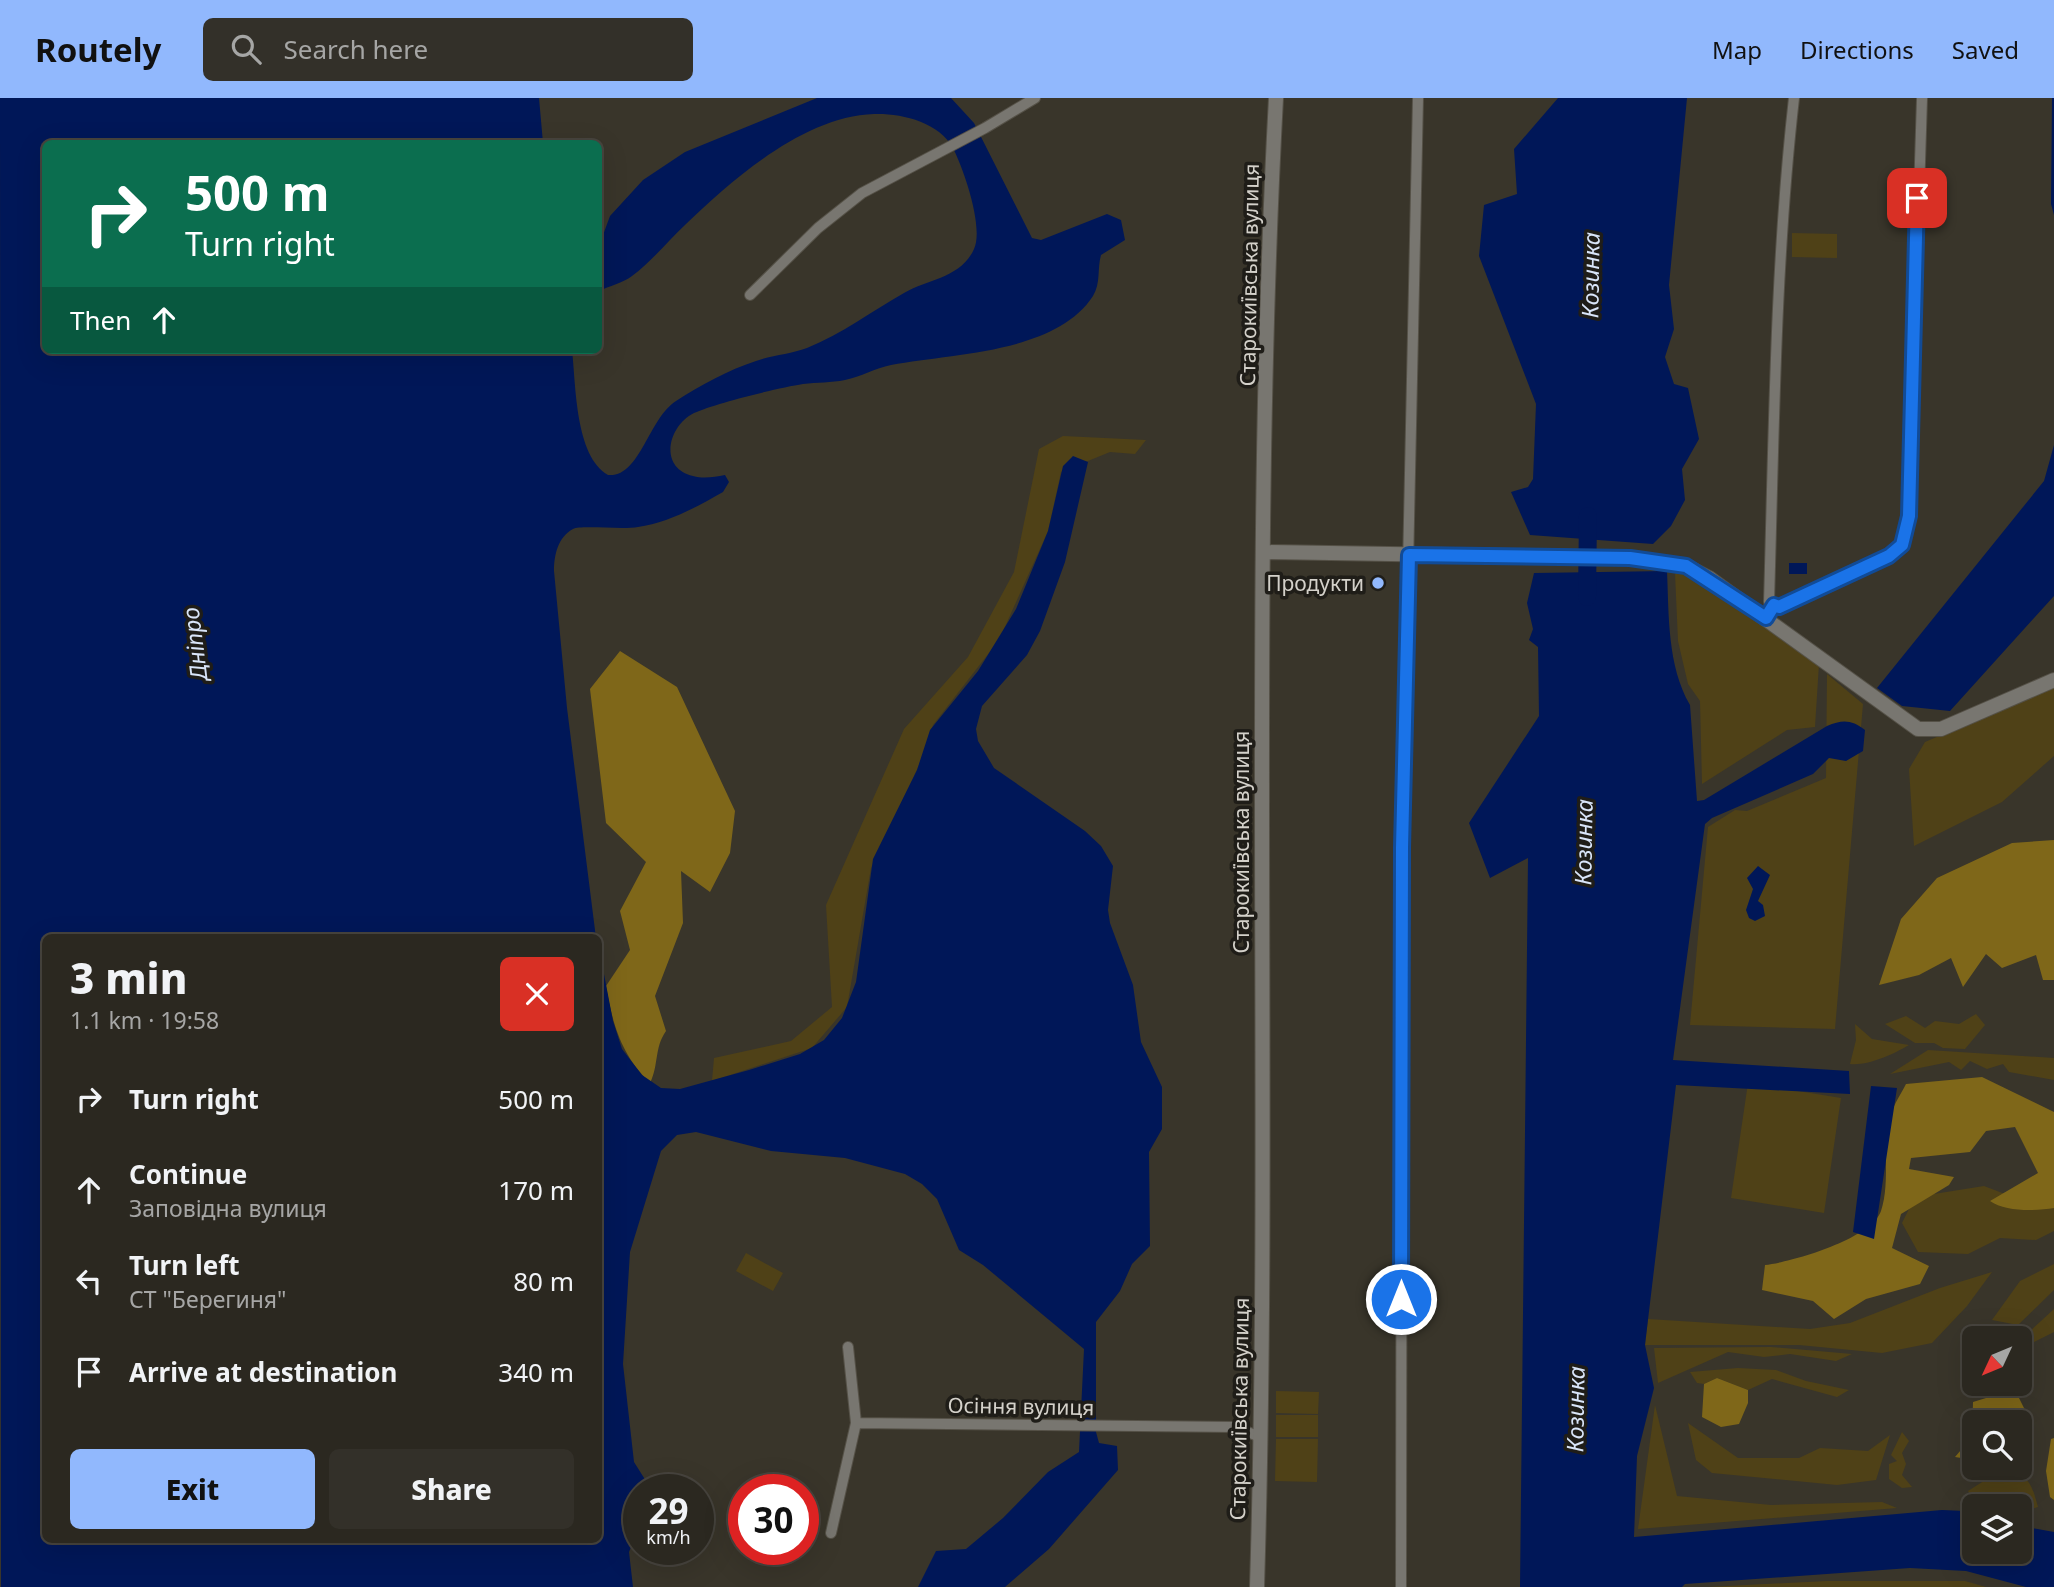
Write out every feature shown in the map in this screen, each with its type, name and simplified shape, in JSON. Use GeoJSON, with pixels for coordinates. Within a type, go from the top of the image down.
{"type":"FeatureCollection","features":[{"type":"Feature","properties":{"kind":"street"},"geometry":{"type":"LineString","coordinates":[[1013,110],[1020,98]]}},
{"type":"Feature","properties":{"kind":"street"},"geometry":{"type":"LineString","coordinates":[[750,295],[818,228],[878,182],[1035,98]]}},
{"type":"Feature","properties":{"kind":"street","name":"Старокиївська вулиця"},"geometry":{"type":"LineString","coordinates":[[1258,1587],[1262,1438],[1264,552],[1276,98]]}},
{"type":"Feature","properties":{"kind":"street"},"geometry":{"type":"LineString","coordinates":[[1401,1587],[1401,979],[1418,98]]}},
{"type":"Feature","properties":{"kind":"street"},"geometry":{"type":"LineString","coordinates":[[1794,98],[1784,183],[1769,602],[1779,607],[1889,556],[1902,545],[1909,516],[1913,448],[1922,98]]}},
{"type":"Feature","properties":{"kind":"street"},"geometry":{"type":"LineString","coordinates":[[1264,552],[1530,556],[1661,562],[1686,566],[1709,578],[1766,618],[1918,729],[1941,729],[2054,680]]}},
{"type":"Feature","properties":{"kind":"street"},"geometry":{"type":"LineString","coordinates":[[1766,618],[1774,605]]}},
{"type":"Feature","properties":{"kind":"street"},"geometry":{"type":"LineString","coordinates":[[831,1532],[856,1423],[848,1347]]}},
{"type":"Feature","properties":{"kind":"street","name":"Осіння вулиця"},"geometry":{"type":"LineString","coordinates":[[856,1423],[1236,1427],[1262,1438]]}},
{"type":"Feature","properties":{"kind":"shaded area"},"geometry":{"type":"Polygon","coordinates":[[[1792,233],[1837,234],[1837,258],[1792,257],[1792,233]]]}},
{"type":"Feature","properties":{"kind":"shaded area"},"geometry":{"type":"Polygon","coordinates":[[[1063,436],[1146,440],[1135,454],[1110,452],[1061,472],[1048,531],[999,640],[933,725],[921,761],[871,868],[847,1007],[812,1048],[712,1081],[714,1058],[791,1041],[832,1007],[826,905],[904,729],[968,657],[1014,572],[1039,449],[1063,436]]]}},
{"type":"Feature","properties":{"kind":"shaded area"},"geometry":{"type":"Polygon","coordinates":[[[1675,573],[1688,573],[1819,664],[1815,727],[1787,730],[1702,784],[1700,701],[1688,684],[1678,641],[1675,573]]]}},
{"type":"Feature","properties":{"kind":"shaded area"},"geometry":{"type":"Polygon","coordinates":[[[620,651],[677,687],[735,811],[730,853],[710,892],[681,871],[683,923],[655,996],[666,1031],[650,1083],[632,1061],[620,1039],[606,986],[630,950],[620,911],[646,862],[606,823],[590,689],[620,651]]]}},
{"type":"Feature","properties":{"kind":"shaded area"},"geometry":{"type":"Polygon","coordinates":[[[1827,674],[1863,704],[1835,1029],[1690,1025],[1708,827],[1735,810],[1747,811],[1826,778],[1827,674]]]}},
{"type":"Feature","properties":{"kind":"shaded area"},"geometry":{"type":"Polygon","coordinates":[[[2054,687],[2054,756],[2002,802],[1914,846],[1909,769],[1925,742],[2054,687]]]}},
{"type":"Feature","properties":{"kind":"shaded area"},"geometry":{"type":"Polygon","coordinates":[[[2054,840],[2054,980],[2043,980],[2036,955],[2002,968],[1986,954],[1963,987],[1951,958],[1919,975],[1879,985],[1901,919],[1937,878],[2012,843],[2054,840]]]}},
{"type":"Feature","properties":{"kind":"shaded area"},"geometry":{"type":"Polygon","coordinates":[[[1976,1014],[1985,1025],[1965,1049],[1943,1048],[1934,1043],[1915,1043],[1885,1024],[1906,1016],[1925,1028],[1935,1021],[1959,1024],[1976,1014]]]}},
{"type":"Feature","properties":{"kind":"shaded area"},"geometry":{"type":"Polygon","coordinates":[[[1855,1024],[1872,1039],[1909,1045],[1873,1061],[1850,1064],[1856,1040],[1855,1024]]]}},
{"type":"Feature","properties":{"kind":"shaded area"},"geometry":{"type":"Polygon","coordinates":[[[1928,1050],[2054,1058],[2054,1080],[2009,1072],[2003,1064],[1987,1069],[1970,1061],[1961,1070],[1949,1062],[1890,1074],[1928,1050]]]}},
{"type":"Feature","properties":{"kind":"shaded area"},"geometry":{"type":"Polygon","coordinates":[[[1982,1077],[2054,1112],[2054,1208],[2012,1209],[1990,1201],[2038,1173],[2015,1127],[1986,1131],[1970,1152],[1911,1158],[1909,1169],[1954,1177],[1949,1185],[1901,1214],[1892,1248],[1929,1266],[1920,1284],[1866,1299],[1834,1319],[1813,1301],[1762,1290],[1765,1265],[1811,1254],[1847,1240],[1874,1221],[1881,1211],[1888,1126],[1906,1084],[1982,1077]]]}},
{"type":"Feature","properties":{"kind":"shaded area"},"geometry":{"type":"Polygon","coordinates":[[[1748,1083],[1841,1098],[1824,1213],[1731,1198],[1748,1083]]]}},
{"type":"Feature","properties":{"kind":"shaded area"},"geometry":{"type":"Polygon","coordinates":[[[1984,1186],[2026,1202],[2054,1203],[2054,1231],[2036,1240],[2000,1238],[1968,1254],[1918,1252],[1902,1223],[1915,1197],[1984,1186]]]}},
{"type":"Feature","properties":{"kind":"shaded area"},"geometry":{"type":"Polygon","coordinates":[[[746,1253],[783,1273],[773,1291],[736,1271],[746,1253]]]}},
{"type":"Feature","properties":{"kind":"shaded area"},"geometry":{"type":"Polygon","coordinates":[[[2054,1264],[2054,1290],[2018,1325],[1992,1320],[2020,1281],[2054,1264]]]}},
{"type":"Feature","properties":{"kind":"shaded area"},"geometry":{"type":"Polygon","coordinates":[[[1992,1272],[1967,1306],[1932,1343],[1882,1353],[1799,1345],[1645,1345],[1648,1319],[1810,1329],[1850,1323],[1940,1288],[1992,1272]]]}},
{"type":"Feature","properties":{"kind":"shaded area"},"geometry":{"type":"Polygon","coordinates":[[[2054,1309],[2054,1332],[2032,1343],[2032,1329],[2054,1309]]]}},
{"type":"Feature","properties":{"kind":"shaded area"},"geometry":{"type":"Polygon","coordinates":[[[1771,1347],[1852,1354],[1836,1361],[1790,1354],[1764,1357],[1728,1352],[1658,1383],[1654,1348],[1771,1347]]]}},
{"type":"Feature","properties":{"kind":"shaded area"},"geometry":{"type":"Polygon","coordinates":[[[1738,1368],[1776,1370],[1806,1381],[1849,1390],[1837,1397],[1772,1379],[1748,1390],[1717,1378],[1704,1384],[1697,1383],[1690,1372],[1738,1368]]]}},
{"type":"Feature","properties":{"kind":"shaded area"},"geometry":{"type":"Polygon","coordinates":[[[1717,1378],[1748,1390],[1748,1403],[1739,1424],[1721,1427],[1702,1417],[1704,1384],[1717,1378]]]}},
{"type":"Feature","properties":{"kind":"shaded area"},"geometry":{"type":"Polygon","coordinates":[[[1276,1391],[1319,1392],[1318,1414],[1276,1413],[1276,1391]]]}},
{"type":"Feature","properties":{"kind":"shaded area"},"geometry":{"type":"Polygon","coordinates":[[[1992,1396],[2009,1396],[2019,1398],[2025,1410],[1973,1410],[1973,1402],[1992,1396]]]}},
{"type":"Feature","properties":{"kind":"shaded area"},"geometry":{"type":"Polygon","coordinates":[[[1655,1405],[1677,1496],[1771,1505],[1882,1502],[1897,1508],[1638,1529],[1655,1405]]]}},
{"type":"Feature","properties":{"kind":"shaded area"},"geometry":{"type":"Polygon","coordinates":[[[1276,1415],[1318,1415],[1318,1437],[1276,1437],[1276,1415]]]}},
{"type":"Feature","properties":{"kind":"shaded area"},"geometry":{"type":"Polygon","coordinates":[[[1688,1423],[1738,1458],[1799,1458],[1820,1448],[1868,1451],[1890,1435],[1876,1480],[1837,1485],[1712,1473],[1696,1460],[1688,1423]]]}},
{"type":"Feature","properties":{"kind":"shaded area"},"geometry":{"type":"Polygon","coordinates":[[[1902,1432],[1909,1441],[1902,1453],[1906,1464],[1902,1475],[1912,1487],[1902,1488],[1889,1479],[1889,1464],[1897,1461],[1891,1455],[1902,1432]]]}},
{"type":"Feature","properties":{"kind":"shaded area"},"geometry":{"type":"Polygon","coordinates":[[[2054,1438],[2054,1500],[2050,1497],[2046,1471],[2051,1439],[2054,1438]]]}},
{"type":"Feature","properties":{"kind":"shaded area"},"geometry":{"type":"Polygon","coordinates":[[[1276,1439],[1318,1439],[1317,1482],[1275,1481],[1276,1439]]]}},
{"type":"Feature","properties":{"kind":"shaded area"},"geometry":{"type":"Polygon","coordinates":[[[1962,1449],[1962,1458],[1955,1457],[1962,1449]]]}},
{"type":"Feature","properties":{"kind":"shaded area"},"geometry":{"type":"Polygon","coordinates":[[[1985,1480],[2027,1480],[2038,1507],[2032,1509],[2032,1494],[1970,1494],[1968,1491],[1985,1480]]]}},
{"type":"Feature","properties":{"kind":"shaded area"},"geometry":{"type":"Polygon","coordinates":[[[1827,1581],[1965,1581],[1986,1587],[1707,1587],[1827,1581]]]}},
{"type":"Feature","properties":{"kind":"water","name":"Дніпро"},"geometry":{"type":"Polygon","coordinates":[[[0,98],[539,98],[543,140],[42,140],[42,354],[572,354],[576,400],[583,436],[597,466],[608,475],[619,473],[628,467],[666,409],[676,401],[735,369],[820,342],[913,288],[952,272],[968,259],[974,249],[975,213],[967,184],[947,139],[929,126],[907,117],[874,114],[848,117],[822,126],[772,152],[705,206],[632,276],[602,290],[602,238],[610,216],[643,180],[685,152],[817,98],[951,98],[974,123],[1032,238],[1041,240],[1107,214],[1121,220],[1125,240],[1101,255],[1093,296],[1076,315],[1054,330],[1001,348],[891,365],[845,380],[779,389],[732,400],[694,413],[678,427],[673,437],[671,456],[682,472],[693,476],[705,478],[725,475],[729,482],[723,492],[660,522],[631,528],[577,528],[568,532],[560,542],[554,571],[567,708],[595,934],[42,934],[42,1543],[602,1543],[602,964],[613,1021],[622,1049],[642,1075],[661,1088],[680,1089],[749,1070],[800,1054],[824,1040],[842,1018],[856,982],[873,859],[917,770],[930,730],[978,671],[1016,609],[1048,531],[1063,466],[1073,456],[1088,462],[1065,562],[1040,631],[1027,655],[982,706],[976,729],[978,741],[994,768],[1085,831],[1101,846],[1113,866],[1108,910],[1110,923],[1133,985],[1141,1042],[1162,1087],[1162,1129],[1149,1152],[1150,1246],[1132,1264],[1120,1291],[1096,1322],[1096,1432],[1099,1443],[1117,1446],[1118,1470],[1049,1549],[1005,1587],[918,1587],[936,1551],[966,1549],[1003,1518],[1048,1472],[1079,1452],[1084,1349],[983,1265],[959,1250],[937,1199],[922,1184],[905,1174],[845,1158],[771,1151],[696,1132],[677,1135],[661,1151],[630,1252],[623,1364],[634,1462],[642,1474],[623,1474],[623,1565],[630,1565],[633,1587],[1,1587],[0,98]]]}},
{"type":"Feature","properties":{"kind":"water"},"geometry":{"type":"Polygon","coordinates":[[[1558,98],[1687,98],[1669,285],[1674,329],[1665,357],[1674,384],[1688,388],[1699,439],[1682,469],[1685,500],[1671,526],[1653,544],[1530,535],[1511,492],[1528,487],[1533,479],[1536,404],[1479,256],[1484,205],[1517,194],[1514,149],[1558,98]]]}},
{"type":"Feature","properties":{"kind":"water"},"geometry":{"type":"Polygon","coordinates":[[[2054,98],[2054,215],[2051,204],[2054,98]]]}},
{"type":"Feature","properties":{"kind":"water"},"geometry":{"type":"Polygon","coordinates":[[[2054,445],[2054,596],[1950,711],[1902,706],[1877,688],[2044,481],[2054,445]]]}},
{"type":"Feature","properties":{"kind":"water"},"geometry":{"type":"Polygon","coordinates":[[[1789,563],[1807,563],[1807,574],[1789,574],[1789,563]]]}},
{"type":"Feature","properties":{"kind":"water"},"geometry":{"type":"Polygon","coordinates":[[[1667,571],[1673,657],[1682,690],[1690,705],[1697,801],[1704,800],[1827,726],[1847,722],[1865,730],[1863,751],[1846,761],[1829,758],[1813,774],[1712,818],[1705,824],[1673,1060],[1849,1071],[1850,1094],[1676,1085],[1645,1345],[1654,1388],[1637,1456],[1634,1537],[1942,1510],[1962,1511],[1962,1564],[2032,1564],[2032,1528],[2054,1532],[2054,1587],[2026,1587],[1966,1571],[1910,1568],[1685,1584],[1682,1587],[1520,1587],[1528,858],[1490,878],[1469,823],[1539,716],[1538,647],[1529,640],[1533,629],[1527,603],[1534,573],[1667,571]]]}},
{"type":"Feature","properties":{"kind":"water"},"geometry":{"type":"Polygon","coordinates":[[[1758,866],[1770,875],[1758,901],[1763,905],[1765,916],[1755,921],[1749,918],[1746,910],[1753,889],[1747,878],[1758,866]]]}},
{"type":"Feature","properties":{"kind":"water"},"geometry":{"type":"Polygon","coordinates":[[[1871,1086],[1897,1088],[1874,1239],[1853,1232],[1871,1086]]]}},
{"type":"Feature","properties":{"kind":"waterway","name":"Козинка"},"geometry":{"type":"LineString","coordinates":[[1587,597],[1588,516]]}},
{"type":"Feature","properties":{"kind":"place","name":"Продукти"},"geometry":{"type":"Point","coordinates":[1378,583]}},
{"type":"Feature","properties":{"kind":"route"},"geometry":{"type":"LineString","coordinates":[[1401,1299],[1402,848],[1409,555],[1630,558],[1686,566],[1709,578],[1766,618],[1774,605],[1779,607],[1889,556],[1902,545],[1909,516],[1913,448],[1917,198]]}}]}
